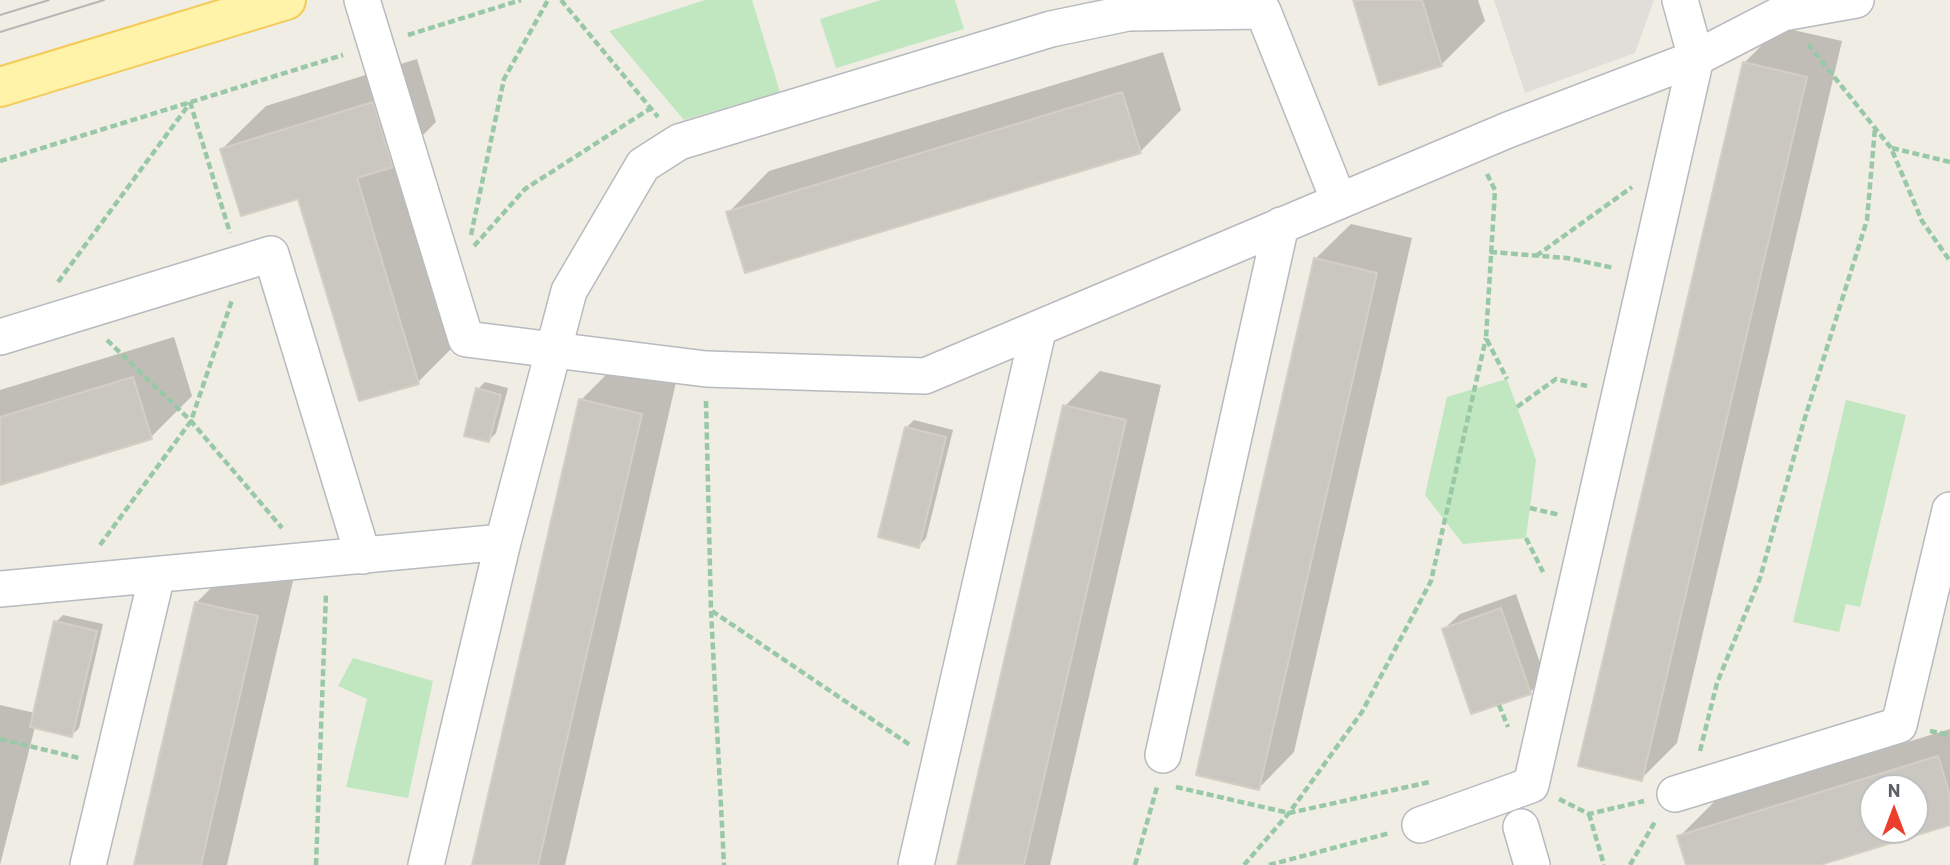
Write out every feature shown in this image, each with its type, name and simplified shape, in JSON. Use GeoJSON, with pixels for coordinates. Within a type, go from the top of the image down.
{"type":"FeatureCollection","features":[{"type":"Feature","properties":{"kind":"main road"},"geometry":{"type":"LineString","coordinates":[[0,87],[286,0]]}},
{"type":"Feature","properties":{"kind":"lane"},"geometry":{"type":"LineString","coordinates":[[362,0],[466,340],[706,369],[925,376],[1038,331],[1472,145],[1696,58],[1783,13],[1856,0]]}},
{"type":"Feature","properties":{"kind":"lane"},"geometry":{"type":"LineString","coordinates":[[1420,825],[1531,785],[1696,58],[1680,0]]}},
{"type":"Feature","properties":{"kind":"lane"},"geometry":{"type":"LineString","coordinates":[[426,865],[503,542],[551,351],[569,291],[643,165],[678,142],[1051,29],[1128,13],[1263,11],[1339,201]]}},
{"type":"Feature","properties":{"kind":"lane"},"geometry":{"type":"LineString","coordinates":[[1161,769],[1281,225]]}},
{"type":"Feature","properties":{"kind":"lane"},"geometry":{"type":"LineString","coordinates":[[0,337],[271,254],[363,556]]}},
{"type":"Feature","properties":{"kind":"lane"},"geometry":{"type":"LineString","coordinates":[[916,865],[1038,331]]}},
{"type":"Feature","properties":{"kind":"lane"},"geometry":{"type":"LineString","coordinates":[[1682,791],[1899,725],[1950,510]]}},
{"type":"Feature","properties":{"kind":"lane"},"geometry":{"type":"LineString","coordinates":[[0,589],[503,542]]}},
{"type":"Feature","properties":{"kind":"lane"},"geometry":{"type":"LineString","coordinates":[[88,865],[157,575]]}},
{"type":"Feature","properties":{"kind":"lane"},"geometry":{"type":"LineString","coordinates":[[1521,827],[1532,865]]}},
{"type":"Feature","properties":{"kind":"path"},"geometry":{"type":"LineString","coordinates":[[0,162],[521,0]]}},
{"type":"Feature","properties":{"kind":"path"},"geometry":{"type":"LineString","coordinates":[[548,0],[504,79],[467,253],[525,188],[651,108]]}},
{"type":"Feature","properties":{"kind":"path"},"geometry":{"type":"LineString","coordinates":[[561,0],[678,142]]}},
{"type":"Feature","properties":{"kind":"path"},"geometry":{"type":"LineString","coordinates":[[1783,13],[1891,148],[1922,221],[1950,261]]}},
{"type":"Feature","properties":{"kind":"path"},"geometry":{"type":"LineString","coordinates":[[72,582],[191,421],[230,312],[239,264],[190,102]]}},
{"type":"Feature","properties":{"kind":"path"},"geometry":{"type":"LineString","coordinates":[[54,287],[190,102]]}},
{"type":"Feature","properties":{"kind":"path"},"geometry":{"type":"LineString","coordinates":[[1630,865],[1646,833],[1682,791],[1717,683],[1760,578],[1804,421],[1867,220],[1875,128]]}},
{"type":"Feature","properties":{"kind":"path"},"geometry":{"type":"LineString","coordinates":[[1244,865],[1289,813],[1362,712],[1431,581],[1486,338],[1495,190],[1472,145]]}},
{"type":"Feature","properties":{"kind":"path"},"geometry":{"type":"LineString","coordinates":[[1891,148],[1950,162]]}},
{"type":"Feature","properties":{"kind":"path"},"geometry":{"type":"LineString","coordinates":[[1536,256],[1674,157]]}},
{"type":"Feature","properties":{"kind":"path"},"geometry":{"type":"LineString","coordinates":[[1490,252],[1567,258],[1647,275]]}},
{"type":"Feature","properties":{"kind":"path"},"geometry":{"type":"LineString","coordinates":[[78,313],[191,421],[318,561],[316,865]]}},
{"type":"Feature","properties":{"kind":"path"},"geometry":{"type":"LineString","coordinates":[[1486,338],[1507,379]]}},
{"type":"Feature","properties":{"kind":"path"},"geometry":{"type":"LineString","coordinates":[[706,369],[711,610],[723,865]]}},
{"type":"Feature","properties":{"kind":"path"},"geometry":{"type":"LineString","coordinates":[[1517,407],[1556,379],[1620,393]]}},
{"type":"Feature","properties":{"kind":"path"},"geometry":{"type":"LineString","coordinates":[[711,610],[939,764]]}},
{"type":"Feature","properties":{"kind":"path"},"geometry":{"type":"LineString","coordinates":[[0,739],[111,766]]}},
{"type":"Feature","properties":{"kind":"path"},"geometry":{"type":"LineString","coordinates":[[1135,865],[1161,769],[1289,813],[1431,782]]}},
{"type":"Feature","properties":{"kind":"path"},"geometry":{"type":"LineString","coordinates":[[1604,865],[1589,814],[1682,791]]}},
{"type":"Feature","properties":{"kind":"path"},"geometry":{"type":"LineString","coordinates":[[1269,865],[1420,825]]}},
{"type":"Feature","properties":{"kind":"shaded area"},"geometry":{"type":"Polygon","coordinates":[[[1494,0],[1654,0],[1635,53],[1525,93],[1494,0]]]}},
{"type":"Feature","properties":{"kind":"green space"},"geometry":{"type":"Polygon","coordinates":[[[705,0],[752,0],[780,92],[684,120],[609,31],[705,0]]]}},
{"type":"Feature","properties":{"kind":"green space"},"geometry":{"type":"Polygon","coordinates":[[[881,0],[955,0],[964,29],[836,68],[820,19],[881,0]]]}},
{"type":"Feature","properties":{"kind":"green space"},"geometry":{"type":"Polygon","coordinates":[[[1507,379],[1536,460],[1526,538],[1463,544],[1425,495],[1447,397],[1507,379]]]}},
{"type":"Feature","properties":{"kind":"green space"},"geometry":{"type":"Polygon","coordinates":[[[1846,400],[1906,415],[1860,607],[1846,604],[1839,632],[1793,622],[1846,400]]]}},
{"type":"Feature","properties":{"kind":"green space"},"geometry":{"type":"Polygon","coordinates":[[[353,658],[433,681],[408,798],[346,787],[367,699],[338,686],[353,658]]]}},
{"type":"Feature","properties":{"kind":"building"},"geometry":{"type":"Polygon","coordinates":[[[1353,0],[1422,0],[1442,66],[1379,85],[1353,0]]]}},
{"type":"Feature","properties":{"kind":"building"},"geometry":{"type":"Polygon","coordinates":[[[1743,62],[1807,77],[1642,781],[1578,766],[1743,62]]]}},
{"type":"Feature","properties":{"kind":"building"},"geometry":{"type":"Polygon","coordinates":[[[1122,92],[1141,153],[745,273],[726,212],[1122,92]]]}},
{"type":"Feature","properties":{"kind":"building"},"geometry":{"type":"Polygon","coordinates":[[[373,102],[393,167],[357,178],[419,384],[359,401],[298,199],[241,216],[220,149],[373,102]]]}},
{"type":"Feature","properties":{"kind":"building"},"geometry":{"type":"Polygon","coordinates":[[[1314,258],[1377,273],[1259,790],[1196,775],[1314,258]]]}},
{"type":"Feature","properties":{"kind":"building"},"geometry":{"type":"Polygon","coordinates":[[[133,377],[152,439],[0,485],[0,417],[133,377]]]}},
{"type":"Feature","properties":{"kind":"building"},"geometry":{"type":"Polygon","coordinates":[[[476,388],[501,395],[489,442],[464,436],[476,388]]]}},
{"type":"Feature","properties":{"kind":"building"},"geometry":{"type":"Polygon","coordinates":[[[579,399],[642,414],[538,865],[472,865],[579,399]]]}},
{"type":"Feature","properties":{"kind":"building"},"geometry":{"type":"Polygon","coordinates":[[[1063,405],[1126,420],[1024,865],[957,865],[1063,405]]]}},
{"type":"Feature","properties":{"kind":"building"},"geometry":{"type":"Polygon","coordinates":[[[905,427],[946,437],[919,548],[878,537],[905,427]]]}},
{"type":"Feature","properties":{"kind":"building"},"geometry":{"type":"Polygon","coordinates":[[[195,602],[258,616],[201,865],[134,865],[195,602]]]}},
{"type":"Feature","properties":{"kind":"building"},"geometry":{"type":"Polygon","coordinates":[[[1501,608],[1531,694],[1471,714],[1442,629],[1501,608]]]}},
{"type":"Feature","properties":{"kind":"building"},"geometry":{"type":"Polygon","coordinates":[[[54,621],[97,631],[72,737],[30,727],[54,621]]]}},
{"type":"Feature","properties":{"kind":"building"},"geometry":{"type":"Polygon","coordinates":[[[1938,756],[1950,796],[1950,825],[1929,831],[1929,774],[1879,774],[1938,756]]]}},
{"type":"Feature","properties":{"kind":"building"},"geometry":{"type":"Polygon","coordinates":[[[1859,780],[1859,844],[1888,844],[1820,865],[1686,865],[1677,836],[1859,780]]]}},
{"type":"Feature","properties":{"kind":"tram line"},"geometry":{"type":"LineString","coordinates":[[0,15],[49,0]]}},
{"type":"Feature","properties":{"kind":"tram line"},"geometry":{"type":"LineString","coordinates":[[0,32],[104,0]]}}]}
